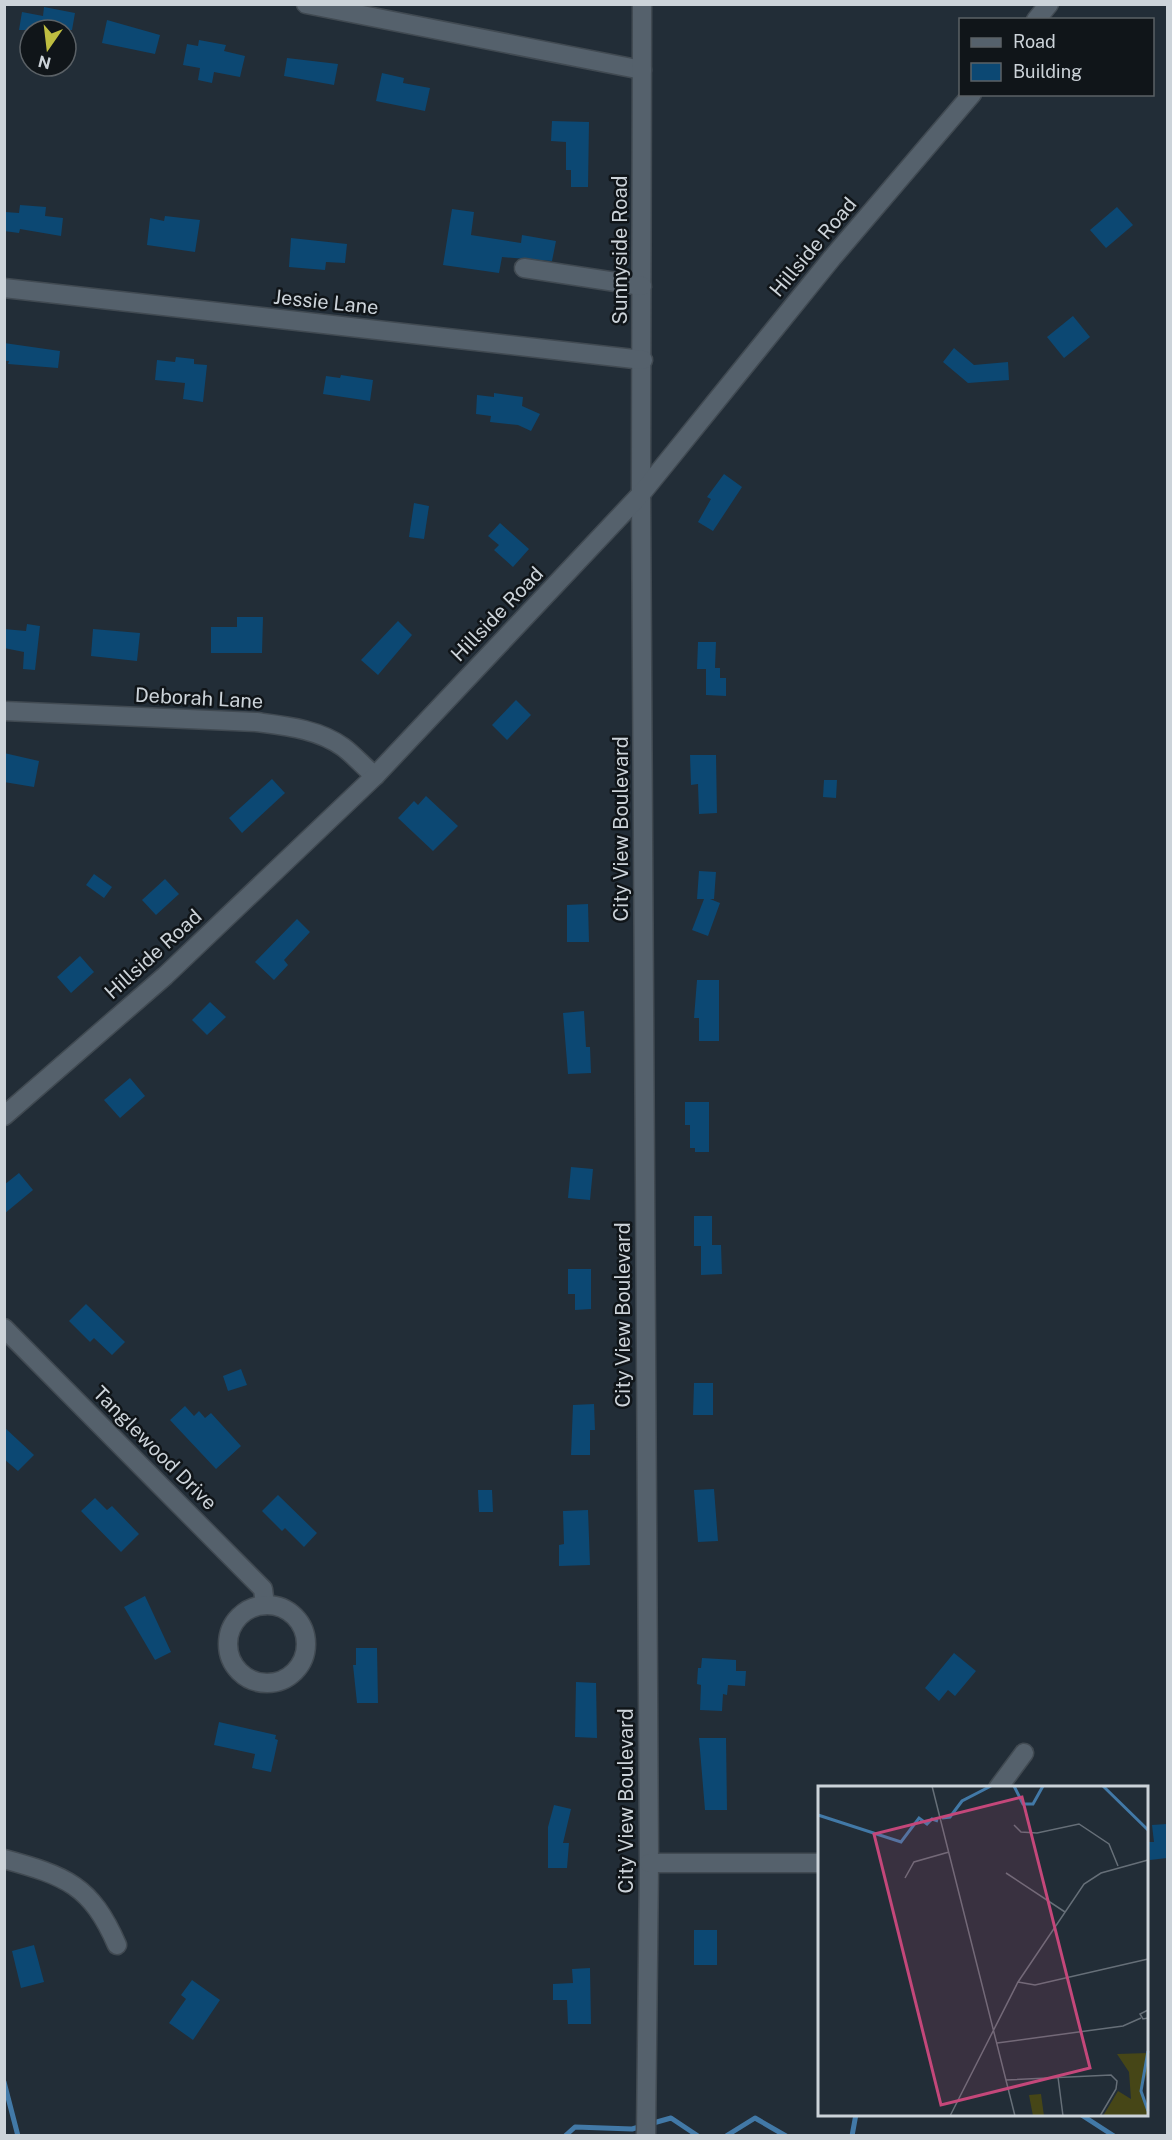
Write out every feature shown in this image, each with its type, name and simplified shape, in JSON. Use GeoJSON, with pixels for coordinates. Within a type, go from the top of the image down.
{"type":"FeatureCollection","features":[{"type":"Feature","properties":{"kind":"street"},"geometry":{"type":"LineString","coordinates":[[306,4],[642,70]]}},
{"type":"Feature","properties":{"kind":"street","name":"Sunnyside Road"},"geometry":{"type":"LineString","coordinates":[[641,494],[642,4]]}},
{"type":"Feature","properties":{"kind":"street"},"geometry":{"type":"LineString","coordinates":[[1038,18],[1048,4]]}},
{"type":"Feature","properties":{"kind":"street","name":"Hillside Road"},"geometry":{"type":"LineString","coordinates":[[4,1116],[165,976],[375,776],[641,494],[832,258],[970,96]]}},
{"type":"Feature","properties":{"kind":"street"},"geometry":{"type":"LineString","coordinates":[[524,268],[642,286]]}},
{"type":"Feature","properties":{"kind":"street","name":"Jessie Lane"},"geometry":{"type":"LineString","coordinates":[[4,288],[643,360]]}},
{"type":"Feature","properties":{"kind":"street","name":"City View Boulevard"},"geometry":{"type":"LineString","coordinates":[[641,494],[649,1863],[646,2136]]}},
{"type":"Feature","properties":{"kind":"street","name":"Deborah Lane"},"geometry":{"type":"LineString","coordinates":[[4,711],[256,722],[306,730],[343,747],[375,776]]}},
{"type":"Feature","properties":{"kind":"street","name":"Tanglewood Drive"},"geometry":{"type":"LineString","coordinates":[[4,1328],[263,1589],[265,1605]]}},
{"type":"Feature","properties":{"kind":"street"},"geometry":{"type":"LineString","coordinates":[[265,1605],[289,1612],[298,1620],[306,1644],[304,1657],[298,1668],[283,1679],[265,1683],[252,1680],[241,1673],[233,1663],[229,1650],[229,1637],[237,1620],[252,1608],[265,1605]]}},
{"type":"Feature","properties":{"kind":"street"},"geometry":{"type":"LineString","coordinates":[[999,1786],[1024,1753]]}},
{"type":"Feature","properties":{"kind":"street"},"geometry":{"type":"LineString","coordinates":[[4,1859],[59,1878],[84,1892],[105,1916],[117,1945]]}},
{"type":"Feature","properties":{"kind":"street"},"geometry":{"type":"LineString","coordinates":[[649,1863],[818,1863]]}},
{"type":"Feature","properties":{"kind":"building"},"geometry":{"type":"Polygon","coordinates":[[[44,7],[75,13],[74,18],[21,18],[22,12],[43,16],[44,7]]]}},
{"type":"Feature","properties":{"kind":"building"},"geometry":{"type":"Polygon","coordinates":[[[107,20],[160,35],[155,54],[102,43],[107,20]]]}},
{"type":"Feature","properties":{"kind":"building"},"geometry":{"type":"Polygon","coordinates":[[[199,40],[226,45],[224,51],[245,56],[240,77],[214,72],[212,83],[198,80],[200,68],[183,65],[187,44],[198,46],[199,40]]]}},
{"type":"Feature","properties":{"kind":"building"},"geometry":{"type":"Polygon","coordinates":[[[287,58],[338,64],[334,85],[284,76],[287,58]]]}},
{"type":"Feature","properties":{"kind":"building"},"geometry":{"type":"Polygon","coordinates":[[[382,73],[404,78],[403,83],[430,88],[425,111],[376,101],[382,73]]]}},
{"type":"Feature","properties":{"kind":"building"},"geometry":{"type":"Polygon","coordinates":[[[552,121],[589,122],[588,187],[571,187],[571,170],[566,170],[566,142],[551,141],[552,121]]]}},
{"type":"Feature","properties":{"kind":"building"},"geometry":{"type":"Polygon","coordinates":[[[20,205],[46,207],[45,216],[63,218],[61,236],[20,229],[19,233],[4,231],[5,212],[19,213],[20,205]]]}},
{"type":"Feature","properties":{"kind":"building"},"geometry":{"type":"Polygon","coordinates":[[[1117,207],[1133,225],[1106,248],[1090,230],[1117,207]]]}},
{"type":"Feature","properties":{"kind":"building"},"geometry":{"type":"Polygon","coordinates":[[[452,209],[474,212],[471,235],[521,243],[522,235],[556,241],[552,261],[502,257],[499,273],[443,265],[452,209]]]}},
{"type":"Feature","properties":{"kind":"building"},"geometry":{"type":"Polygon","coordinates":[[[165,216],[200,220],[195,252],[147,245],[150,218],[164,221],[165,216]]]}},
{"type":"Feature","properties":{"kind":"building"},"geometry":{"type":"Polygon","coordinates":[[[291,238],[347,244],[345,263],[326,262],[325,270],[289,267],[291,238]]]}},
{"type":"Feature","properties":{"kind":"building"},"geometry":{"type":"Polygon","coordinates":[[[1073,316],[1090,337],[1064,358],[1047,337],[1073,316]]]}},
{"type":"Feature","properties":{"kind":"building"},"geometry":{"type":"Polygon","coordinates":[[[4,343],[60,351],[58,368],[8,364],[9,361],[4,361],[4,343]]]}},
{"type":"Feature","properties":{"kind":"building"},"geometry":{"type":"Polygon","coordinates":[[[954,348],[974,365],[1008,362],[1009,380],[968,383],[943,362],[954,348]]]}},
{"type":"Feature","properties":{"kind":"building"},"geometry":{"type":"Polygon","coordinates":[[[176,357],[194,359],[194,364],[207,365],[203,402],[183,399],[185,383],[155,380],[157,360],[175,362],[176,357]]]}},
{"type":"Feature","properties":{"kind":"building"},"geometry":{"type":"Polygon","coordinates":[[[341,375],[373,380],[370,401],[323,394],[326,376],[340,378],[341,375]]]}},
{"type":"Feature","properties":{"kind":"building"},"geometry":{"type":"Polygon","coordinates":[[[494,393],[523,397],[522,406],[540,414],[531,431],[518,425],[490,422],[491,416],[476,414],[477,395],[494,397],[494,393]]]}},
{"type":"Feature","properties":{"kind":"building"},"geometry":{"type":"Polygon","coordinates":[[[724,474],[742,487],[713,531],[698,522],[711,499],[707,497],[724,474]]]}},
{"type":"Feature","properties":{"kind":"building"},"geometry":{"type":"Polygon","coordinates":[[[414,503],[429,506],[424,539],[409,537],[414,503]]]}},
{"type":"Feature","properties":{"kind":"building"},"geometry":{"type":"Polygon","coordinates":[[[500,523],[529,549],[513,567],[494,550],[499,545],[488,536],[500,523]]]}},
{"type":"Feature","properties":{"kind":"building"},"geometry":{"type":"Polygon","coordinates":[[[237,617],[263,617],[262,653],[211,653],[211,627],[237,627],[237,617]]]}},
{"type":"Feature","properties":{"kind":"building"},"geometry":{"type":"Polygon","coordinates":[[[398,621],[412,635],[378,675],[361,660],[398,621]]]}},
{"type":"Feature","properties":{"kind":"building"},"geometry":{"type":"Polygon","coordinates":[[[27,624],[40,626],[35,670],[23,669],[24,652],[4,648],[4,629],[26,631],[27,624]]]}},
{"type":"Feature","properties":{"kind":"building"},"geometry":{"type":"Polygon","coordinates":[[[93,629],[140,633],[137,661],[91,656],[93,629]]]}},
{"type":"Feature","properties":{"kind":"building"},"geometry":{"type":"Polygon","coordinates":[[[698,642],[716,642],[715,668],[720,668],[720,678],[726,678],[726,696],[706,695],[706,669],[697,669],[698,642]]]}},
{"type":"Feature","properties":{"kind":"building"},"geometry":{"type":"Polygon","coordinates":[[[516,700],[531,715],[507,740],[492,725],[516,700]]]}},
{"type":"Feature","properties":{"kind":"building"},"geometry":{"type":"Polygon","coordinates":[[[4,753],[39,761],[34,787],[4,782],[4,753]]]}},
{"type":"Feature","properties":{"kind":"building"},"geometry":{"type":"Polygon","coordinates":[[[690,755],[716,755],[717,813],[699,814],[698,784],[691,785],[690,755]]]}},
{"type":"Feature","properties":{"kind":"building"},"geometry":{"type":"Polygon","coordinates":[[[272,779],[285,793],[242,833],[229,818],[272,779]]]}},
{"type":"Feature","properties":{"kind":"building"},"geometry":{"type":"Polygon","coordinates":[[[824,780],[837,780],[836,798],[823,797],[824,780]]]}},
{"type":"Feature","properties":{"kind":"building"},"geometry":{"type":"Polygon","coordinates":[[[426,796],[458,826],[433,851],[398,818],[414,801],[418,805],[426,796]]]}},
{"type":"Feature","properties":{"kind":"building"},"geometry":{"type":"Polygon","coordinates":[[[699,871],[716,872],[714,899],[710,899],[720,903],[708,936],[692,930],[704,899],[697,899],[699,871]]]}},
{"type":"Feature","properties":{"kind":"building"},"geometry":{"type":"Polygon","coordinates":[[[94,874],[112,887],[104,898],[86,885],[94,874]]]}},
{"type":"Feature","properties":{"kind":"building"},"geometry":{"type":"Polygon","coordinates":[[[165,879],[179,894],[156,915],[142,900],[165,879]]]}},
{"type":"Feature","properties":{"kind":"building"},"geometry":{"type":"Polygon","coordinates":[[[588,904],[589,942],[567,942],[567,905],[588,904]]]}},
{"type":"Feature","properties":{"kind":"building"},"geometry":{"type":"Polygon","coordinates":[[[297,919],[310,932],[284,960],[288,965],[274,980],[255,962],[297,919]]]}},
{"type":"Feature","properties":{"kind":"building"},"geometry":{"type":"Polygon","coordinates":[[[80,956],[94,972],[71,993],[57,977],[80,956]]]}},
{"type":"Feature","properties":{"kind":"building"},"geometry":{"type":"Polygon","coordinates":[[[697,980],[719,980],[719,1041],[699,1041],[699,1018],[694,1018],[697,980]]]}},
{"type":"Feature","properties":{"kind":"building"},"geometry":{"type":"Polygon","coordinates":[[[210,1002],[226,1017],[207,1035],[192,1020],[210,1002]]]}},
{"type":"Feature","properties":{"kind":"building"},"geometry":{"type":"Polygon","coordinates":[[[584,1011],[586,1047],[590,1047],[591,1073],[568,1074],[563,1013],[584,1011]]]}},
{"type":"Feature","properties":{"kind":"building"},"geometry":{"type":"Polygon","coordinates":[[[130,1078],[145,1096],[120,1118],[104,1100],[130,1078]]]}},
{"type":"Feature","properties":{"kind":"building"},"geometry":{"type":"Polygon","coordinates":[[[685,1102],[709,1102],[709,1152],[695,1152],[695,1148],[690,1148],[690,1125],[685,1125],[685,1102]]]}},
{"type":"Feature","properties":{"kind":"building"},"geometry":{"type":"Polygon","coordinates":[[[571,1167],[593,1169],[590,1200],[568,1198],[571,1167]]]}},
{"type":"Feature","properties":{"kind":"building"},"geometry":{"type":"Polygon","coordinates":[[[19,1173],[33,1190],[4,1214],[4,1185],[19,1173]]]}},
{"type":"Feature","properties":{"kind":"building"},"geometry":{"type":"Polygon","coordinates":[[[694,1216],[712,1216],[712,1245],[721,1245],[722,1274],[701,1275],[701,1246],[694,1246],[694,1216]]]}},
{"type":"Feature","properties":{"kind":"building"},"geometry":{"type":"Polygon","coordinates":[[[568,1269],[591,1269],[591,1309],[575,1310],[575,1294],[568,1294],[568,1269]]]}},
{"type":"Feature","properties":{"kind":"building"},"geometry":{"type":"Polygon","coordinates":[[[86,1304],[125,1342],[112,1355],[94,1338],[90,1342],[69,1321],[86,1304]]]}},
{"type":"Feature","properties":{"kind":"building"},"geometry":{"type":"Polygon","coordinates":[[[241,1369],[247,1385],[228,1391],[223,1376],[241,1369]]]}},
{"type":"Feature","properties":{"kind":"building"},"geometry":{"type":"Polygon","coordinates":[[[694,1383],[713,1383],[713,1415],[693,1415],[694,1383]]]}},
{"type":"Feature","properties":{"kind":"building"},"geometry":{"type":"Polygon","coordinates":[[[594,1404],[595,1430],[590,1430],[590,1455],[571,1455],[573,1405],[594,1404]]]}},
{"type":"Feature","properties":{"kind":"building"},"geometry":{"type":"Polygon","coordinates":[[[185,1406],[194,1416],[199,1411],[205,1418],[211,1413],[241,1446],[216,1469],[170,1420],[185,1406]]]}},
{"type":"Feature","properties":{"kind":"building"},"geometry":{"type":"Polygon","coordinates":[[[4,1427],[34,1455],[18,1471],[4,1459],[4,1427]]]}},
{"type":"Feature","properties":{"kind":"building"},"geometry":{"type":"Polygon","coordinates":[[[714,1489],[718,1541],[698,1542],[694,1490],[714,1489]]]}},
{"type":"Feature","properties":{"kind":"building"},"geometry":{"type":"Polygon","coordinates":[[[478,1490],[492,1490],[493,1512],[479,1512],[478,1490]]]}},
{"type":"Feature","properties":{"kind":"building"},"geometry":{"type":"Polygon","coordinates":[[[278,1495],[317,1533],[304,1547],[285,1528],[282,1531],[262,1511],[278,1495]]]}},
{"type":"Feature","properties":{"kind":"building"},"geometry":{"type":"Polygon","coordinates":[[[95,1498],[107,1510],[112,1506],[139,1534],[121,1552],[81,1511],[95,1498]]]}},
{"type":"Feature","properties":{"kind":"building"},"geometry":{"type":"Polygon","coordinates":[[[588,1510],[590,1565],[559,1566],[559,1545],[564,1544],[563,1511],[588,1510]]]}},
{"type":"Feature","properties":{"kind":"building"},"geometry":{"type":"Polygon","coordinates":[[[145,1596],[171,1652],[155,1660],[124,1607],[145,1596]]]}},
{"type":"Feature","properties":{"kind":"building"},"geometry":{"type":"Polygon","coordinates":[[[356,1648],[377,1648],[378,1703],[357,1703],[353,1665],[356,1665],[356,1648]]]}},
{"type":"Feature","properties":{"kind":"building"},"geometry":{"type":"Polygon","coordinates":[[[954,1653],[976,1671],[955,1696],[948,1690],[939,1701],[925,1688],[954,1653]]]}},
{"type":"Feature","properties":{"kind":"building"},"geometry":{"type":"Polygon","coordinates":[[[702,1658],[736,1660],[736,1671],[746,1671],[745,1686],[728,1685],[727,1695],[723,1694],[722,1711],[700,1710],[701,1685],[697,1684],[698,1668],[701,1668],[702,1658]]]}},
{"type":"Feature","properties":{"kind":"building"},"geometry":{"type":"Polygon","coordinates":[[[576,1682],[596,1683],[597,1738],[575,1737],[576,1682]]]}},
{"type":"Feature","properties":{"kind":"building"},"geometry":{"type":"Polygon","coordinates":[[[219,1722],[276,1735],[275,1739],[278,1740],[271,1772],[252,1768],[255,1754],[214,1745],[219,1722]]]}},
{"type":"Feature","properties":{"kind":"building"},"geometry":{"type":"Polygon","coordinates":[[[699,1738],[726,1738],[727,1810],[705,1810],[699,1738]]]}},
{"type":"Feature","properties":{"kind":"building"},"geometry":{"type":"Polygon","coordinates":[[[554,1805],[571,1809],[563,1843],[569,1843],[567,1868],[548,1868],[548,1827],[554,1805]]]}},
{"type":"Feature","properties":{"kind":"building"},"geometry":{"type":"Polygon","coordinates":[[[1167,1824],[1167,1858],[1150,1860],[1149,1842],[1154,1842],[1152,1825],[1167,1824]]]}},
{"type":"Feature","properties":{"kind":"building"},"geometry":{"type":"Polygon","coordinates":[[[694,1930],[717,1930],[717,1965],[694,1965],[694,1930]]]}},
{"type":"Feature","properties":{"kind":"building"},"geometry":{"type":"Polygon","coordinates":[[[34,1945],[44,1982],[21,1988],[12,1951],[34,1945]]]}},
{"type":"Feature","properties":{"kind":"building"},"geometry":{"type":"Polygon","coordinates":[[[590,1968],[591,2024],[568,2024],[567,2000],[553,2000],[553,1984],[573,1983],[572,1969],[590,1968]]]}},
{"type":"Feature","properties":{"kind":"building"},"geometry":{"type":"Polygon","coordinates":[[[192,1980],[220,2000],[193,2040],[169,2023],[186,1999],[181,1995],[192,1980]]]}},
{"type":"Feature","properties":{"kind":"waterway"},"geometry":{"type":"LineString","coordinates":[[4,2082],[18,2136]]}},
{"type":"Feature","properties":{"kind":"waterway"},"geometry":{"type":"LineString","coordinates":[[852,2136],[856,2116]]}},
{"type":"Feature","properties":{"kind":"waterway"},"geometry":{"type":"LineString","coordinates":[[1083,2116],[1114,2136]]}},
{"type":"Feature","properties":{"kind":"waterway"},"geometry":{"type":"LineString","coordinates":[[565,2136],[575,2127],[632,2129],[671,2118],[698,2136]]}},
{"type":"Feature","properties":{"kind":"waterway"},"geometry":{"type":"LineString","coordinates":[[726,2136],[755,2118],[786,2136]]}}]}
